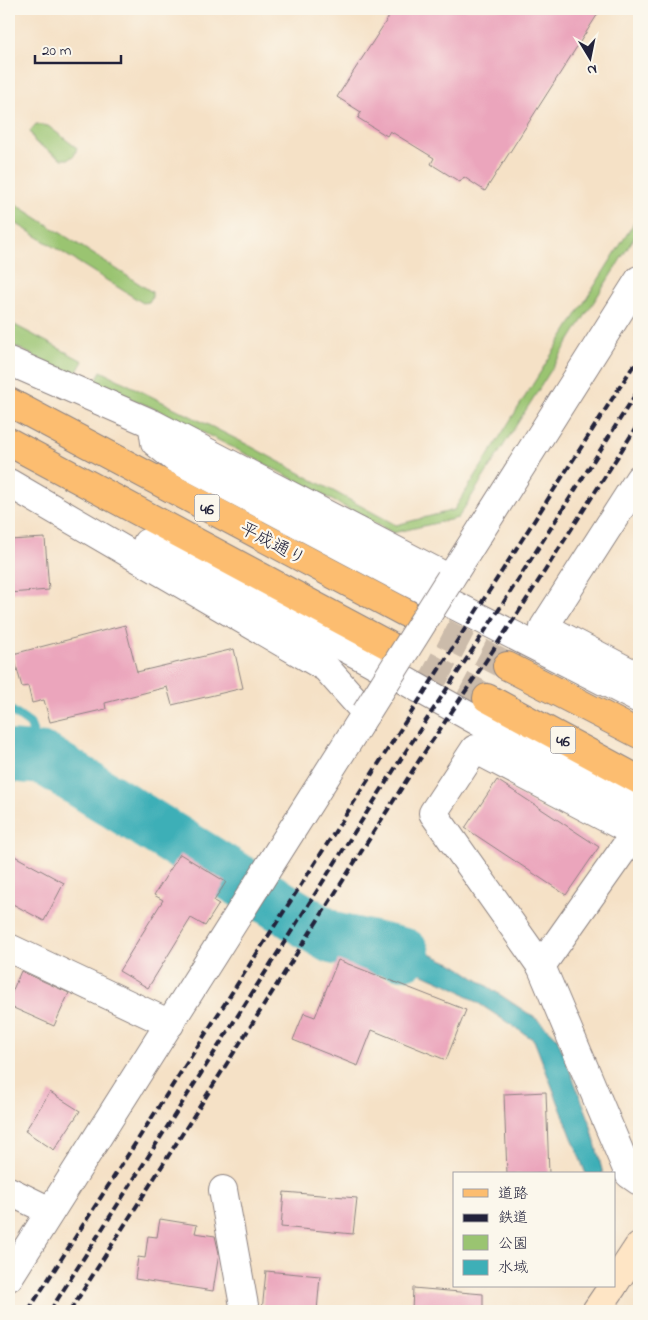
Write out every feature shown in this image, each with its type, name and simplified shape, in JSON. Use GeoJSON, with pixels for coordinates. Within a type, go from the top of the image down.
{"type":"FeatureCollection","features":[{"type":"Feature","properties":{"kind":"main road","name":"平成通り"},"geometry":{"type":"LineString","coordinates":[[9,402],[406,613]]}},
{"type":"Feature","properties":{"kind":"main road","name":"平成通り"},"geometry":{"type":"LineString","coordinates":[[9,442],[388,645]]}},
{"type":"Feature","properties":{"kind":"main road","name":"46"},"geometry":{"type":"LineString","coordinates":[[507,666],[639,734]]}},
{"type":"Feature","properties":{"kind":"main road","name":"46"},"geometry":{"type":"LineString","coordinates":[[486,698],[639,780]]}},
{"type":"Feature","properties":{"kind":"street"},"geometry":{"type":"LineString","coordinates":[[9,1277],[639,280]]}},
{"type":"Feature","properties":{"kind":"street"},"geometry":{"type":"LineString","coordinates":[[9,361],[153,424],[450,579]]}},
{"type":"Feature","properties":{"kind":"street"},"geometry":{"type":"LineString","coordinates":[[9,396],[119,462]]}},
{"type":"Feature","properties":{"kind":"street"},"geometry":{"type":"LineString","coordinates":[[153,424],[155,442],[176,458],[407,581],[639,699]]}},
{"type":"Feature","properties":{"kind":"street"},"geometry":{"type":"LineString","coordinates":[[639,479],[544,627],[639,677]]}},
{"type":"Feature","properties":{"kind":"street"},"geometry":{"type":"LineString","coordinates":[[9,483],[326,668],[366,713]]}},
{"type":"Feature","properties":{"kind":"street"},"geometry":{"type":"LineString","coordinates":[[87,529],[124,531],[368,660],[638,826]]}},
{"type":"Feature","properties":{"kind":"street"},"geometry":{"type":"LineString","coordinates":[[638,826],[475,749],[433,813],[541,966],[629,1174],[639,1181]]}},
{"type":"Feature","properties":{"kind":"street"},"geometry":{"type":"LineString","coordinates":[[541,966],[638,826]]}},
{"type":"Feature","properties":{"kind":"street"},"geometry":{"type":"LineString","coordinates":[[9,948],[170,1024]]}},
{"type":"Feature","properties":{"kind":"street"},"geometry":{"type":"LineString","coordinates":[[223,1190],[245,1311]]}},
{"type":"Feature","properties":{"kind":"street"},"geometry":{"type":"LineString","coordinates":[[9,1191],[50,1211]]}},
{"type":"Feature","properties":{"kind":"street"},"geometry":{"type":"LineString","coordinates":[[616,1280],[639,1246]]}},
{"type":"Feature","properties":{"kind":"street"},"geometry":{"type":"LineString","coordinates":[[596,1311],[611,1288]]}},
{"type":"Feature","properties":{"kind":"green space"},"geometry":{"type":"Polygon","coordinates":[[[36,124],[48,126],[77,148],[74,156],[62,159],[35,142],[30,131],[36,124]]]}},
{"type":"Feature","properties":{"kind":"green space"},"geometry":{"type":"Polygon","coordinates":[[[9,203],[14,203],[152,292],[149,302],[143,303],[9,219],[9,203]]]}},
{"type":"Feature","properties":{"kind":"green space"},"geometry":{"type":"Polygon","coordinates":[[[639,215],[639,230],[458,518],[393,533],[252,457],[160,411],[95,384],[101,371],[250,446],[396,525],[454,510],[639,215]]]}},
{"type":"Feature","properties":{"kind":"green space"},"geometry":{"type":"Polygon","coordinates":[[[9,322],[83,361],[75,375],[60,370],[9,343],[9,322]]]}},
{"type":"Feature","properties":{"kind":"water"},"geometry":{"type":"Polygon","coordinates":[[[341,924],[401,941],[457,966],[538,1020],[557,1038],[589,1119],[602,1172],[585,1172],[534,1040],[457,989],[412,969],[353,953],[329,944],[341,924]]]}},
{"type":"Feature","properties":{"kind":"building"},"geometry":{"type":"Polygon","coordinates":[[[394,9],[601,9],[485,191],[464,177],[460,182],[431,164],[434,158],[390,131],[387,136],[358,118],[361,112],[337,97],[394,9]]]}},
{"type":"Feature","properties":{"kind":"building"},"geometry":{"type":"Polygon","coordinates":[[[45,538],[49,590],[9,593],[9,540],[45,538]]]}},
{"type":"Feature","properties":{"kind":"building"},"geometry":{"type":"Polygon","coordinates":[[[125,625],[137,672],[234,649],[243,688],[172,705],[167,687],[105,703],[106,709],[50,722],[44,700],[32,703],[28,686],[22,687],[13,654],[125,625]]]}},
{"type":"Feature","properties":{"kind":"building"},"geometry":{"type":"Polygon","coordinates":[[[497,780],[599,847],[566,895],[465,828],[497,780]]]}},
{"type":"Feature","properties":{"kind":"building"},"geometry":{"type":"Polygon","coordinates":[[[9,853],[64,883],[44,921],[9,902],[9,853]]]}},
{"type":"Feature","properties":{"kind":"building"},"geometry":{"type":"Polygon","coordinates":[[[180,854],[226,882],[214,901],[219,904],[205,926],[191,918],[148,988],[119,971],[163,900],[154,895],[180,854]]]}},
{"type":"Feature","properties":{"kind":"building"},"geometry":{"type":"Polygon","coordinates":[[[338,960],[466,1010],[446,1060],[372,1030],[358,1066],[293,1040],[304,1013],[315,1017],[338,960]]]}},
{"type":"Feature","properties":{"kind":"building"},"geometry":{"type":"Polygon","coordinates":[[[21,971],[69,993],[54,1026],[9,1006],[9,999],[21,971]]]}},
{"type":"Feature","properties":{"kind":"building"},"geometry":{"type":"Polygon","coordinates":[[[50,1092],[80,1111],[54,1150],[25,1131],[50,1092]]]}},
{"type":"Feature","properties":{"kind":"building"},"geometry":{"type":"Polygon","coordinates":[[[546,1092],[549,1172],[507,1172],[504,1094],[546,1092]]]}},
{"type":"Feature","properties":{"kind":"building"},"geometry":{"type":"Polygon","coordinates":[[[284,1192],[357,1198],[353,1234],[281,1227],[284,1192]]]}},
{"type":"Feature","properties":{"kind":"building"},"geometry":{"type":"Polygon","coordinates":[[[160,1219],[197,1225],[195,1233],[215,1236],[219,1253],[213,1291],[135,1279],[138,1257],[145,1258],[148,1236],[157,1237],[160,1219]]]}},
{"type":"Feature","properties":{"kind":"building"},"geometry":{"type":"Polygon","coordinates":[[[266,1271],[320,1276],[317,1311],[262,1311],[266,1271]]]}},
{"type":"Feature","properties":{"kind":"building"},"geometry":{"type":"Polygon","coordinates":[[[413,1288],[483,1294],[483,1311],[412,1311],[413,1288]]]}},
{"type":"Feature","properties":{"kind":"waterway"},"geometry":{"type":"LineString","coordinates":[[9,709],[30,724],[44,759]]}},
{"type":"Feature","properties":{"kind":"waterway"},"geometry":{"type":"LineString","coordinates":[[9,756],[44,759],[332,938],[404,954]]}},
{"type":"Feature","properties":{"kind":"tunnel"},"geometry":{"type":"LineString","coordinates":[[406,613],[507,666]]}},
{"type":"Feature","properties":{"kind":"tunnel"},"geometry":{"type":"LineString","coordinates":[[388,645],[487,698]]}},
{"type":"Feature","properties":{"kind":"railway"},"geometry":{"type":"LineString","coordinates":[[28,1311],[639,357]]}},
{"type":"Feature","properties":{"kind":"railway"},"geometry":{"type":"LineString","coordinates":[[50,1311],[639,389]]}},
{"type":"Feature","properties":{"kind":"railway"},"geometry":{"type":"LineString","coordinates":[[70,1311],[420,759],[518,613],[639,423]]}}]}
